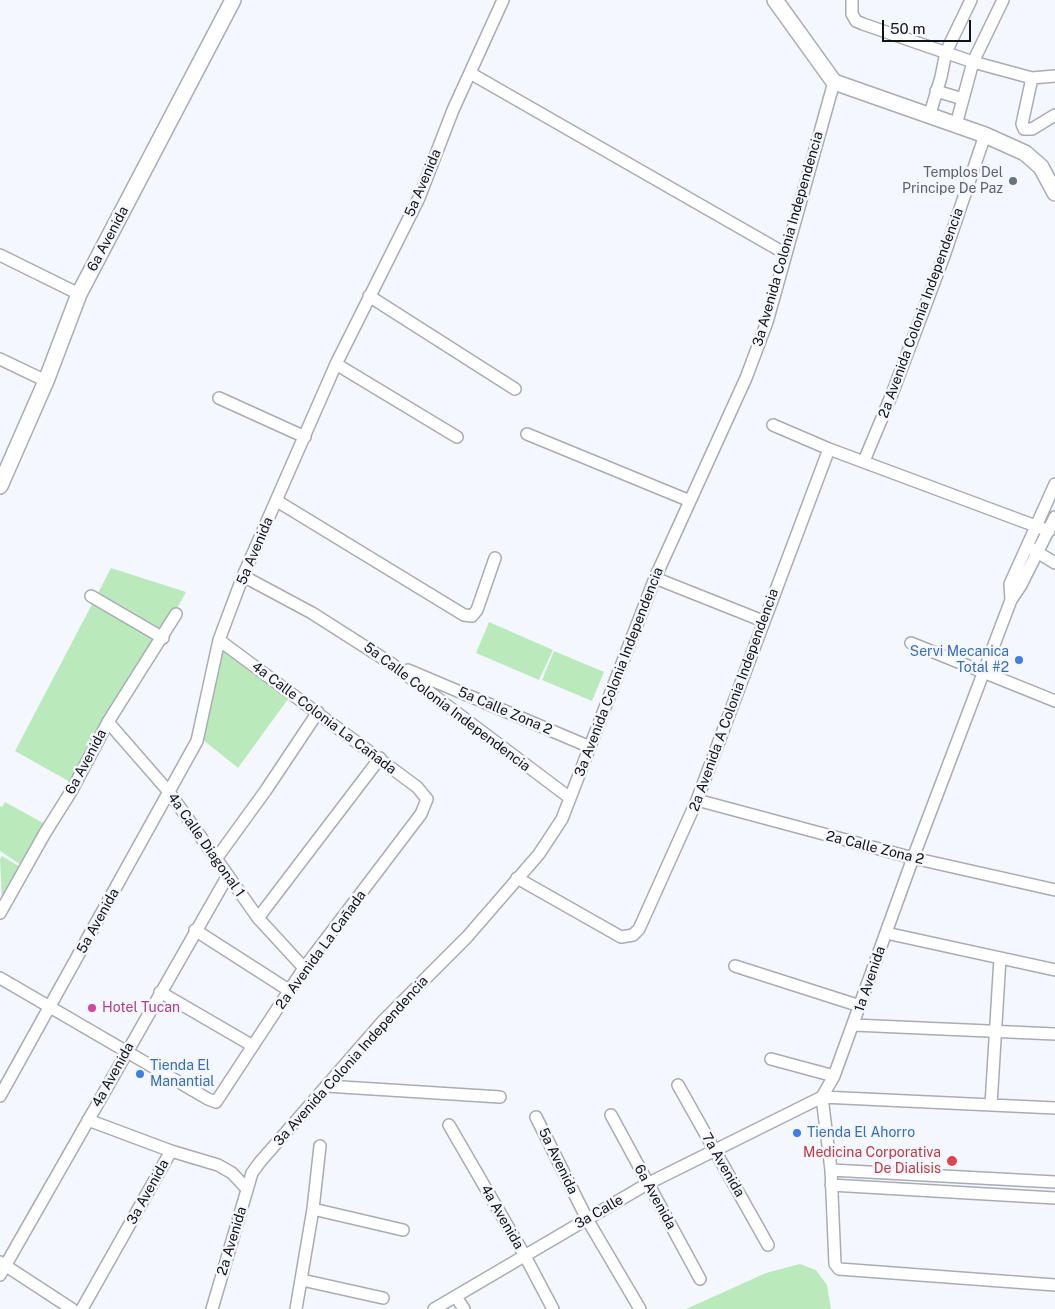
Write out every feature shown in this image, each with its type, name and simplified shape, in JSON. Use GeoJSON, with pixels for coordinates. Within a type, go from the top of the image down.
{"type":"FeatureCollection","features":[{"type":"Feature","properties":{"kind":"street","name":"6a Avenida"},"geometry":{"type":"LineString","coordinates":[[0,486],[46,382],[79,294],[233,0]]}},
{"type":"Feature","properties":{"kind":"street","name":"5a Avenida"},"geometry":{"type":"LineString","coordinates":[[0,1096],[197,741],[219,640],[244,576],[336,364],[419,198],[453,110],[502,0]]}},
{"type":"Feature","properties":{"kind":"street"},"geometry":{"type":"LineString","coordinates":[[776,0],[834,82],[984,135],[1035,159],[1042,167],[1055,193]]}},
{"type":"Feature","properties":{"kind":"street"},"geometry":{"type":"LineString","coordinates":[[852,0],[852,14],[856,21],[973,62],[1032,78],[1055,76]]}},
{"type":"Feature","properties":{"kind":"street"},"geometry":{"type":"LineString","coordinates":[[929,117],[946,52],[971,0]]}},
{"type":"Feature","properties":{"kind":"street"},"geometry":{"type":"LineString","coordinates":[[956,125],[973,62],[1003,0]]}},
{"type":"Feature","properties":{"kind":"street"},"geometry":{"type":"LineString","coordinates":[[470,73],[786,254]]}},
{"type":"Feature","properties":{"kind":"street"},"geometry":{"type":"LineString","coordinates":[[1032,78],[1022,124],[1024,129],[1032,129],[1055,115]]}},
{"type":"Feature","properties":{"kind":"street","name":"3a Avenida Colonia Independencia"},"geometry":{"type":"LineString","coordinates":[[252,1173],[382,1022],[467,937],[554,834],[570,798],[655,578],[746,378],[767,322],[834,82]]}},
{"type":"Feature","properties":{"kind":"street"},"geometry":{"type":"LineString","coordinates":[[936,91],[963,99]]}},
{"type":"Feature","properties":{"kind":"street","name":"2a Avenida Colonia Independencia"},"geometry":{"type":"LineString","coordinates":[[864,461],[892,394],[940,266],[984,135]]}},
{"type":"Feature","properties":{"kind":"street"},"geometry":{"type":"LineString","coordinates":[[0,255],[79,294]]}},
{"type":"Feature","properties":{"kind":"street"},"geometry":{"type":"LineString","coordinates":[[369,296],[515,388]]}},
{"type":"Feature","properties":{"kind":"street"},"geometry":{"type":"LineString","coordinates":[[0,359],[46,382]]}},
{"type":"Feature","properties":{"kind":"street"},"geometry":{"type":"LineString","coordinates":[[336,364],[457,437]]}},
{"type":"Feature","properties":{"kind":"street"},"geometry":{"type":"LineString","coordinates":[[219,398],[305,437]]}},
{"type":"Feature","properties":{"kind":"street"},"geometry":{"type":"LineString","coordinates":[[773,425],[829,449],[1049,531]]}},
{"type":"Feature","properties":{"kind":"street"},"geometry":{"type":"LineString","coordinates":[[527,434],[690,501]]}},
{"type":"Feature","properties":{"kind":"street","name":"2a Avenida A Colonia Independencia"},"geometry":{"type":"LineString","coordinates":[[517,878],[621,937],[634,935],[639,929],[697,800],[829,449]]}},
{"type":"Feature","properties":{"kind":"street"},"geometry":{"type":"LineString","coordinates":[[1033,550],[1038,527],[1055,484]]}},
{"type":"Feature","properties":{"kind":"street"},"geometry":{"type":"LineString","coordinates":[[277,501],[464,615],[472,616],[477,610],[495,558]]}},
{"type":"Feature","properties":{"kind":"street"},"geometry":{"type":"LineString","coordinates":[[1033,550],[1049,531],[1055,517]]}},
{"type":"Feature","properties":{"kind":"street"},"geometry":{"type":"LineString","coordinates":[[1033,550],[1055,563]]}},
{"type":"Feature","properties":{"kind":"street","name":"1a Avenida"},"geometry":{"type":"LineString","coordinates":[[822,1097],[834,1076],[854,1025],[913,858],[1011,600],[1033,550]]}},
{"type":"Feature","properties":{"kind":"street","name":"5a Calle Colonia Independencia"},"geometry":{"type":"LineString","coordinates":[[244,576],[344,632],[392,664],[570,798]]}},
{"type":"Feature","properties":{"kind":"street"},"geometry":{"type":"LineString","coordinates":[[655,578],[763,621]]}},
{"type":"Feature","properties":{"kind":"street"},"geometry":{"type":"LineString","coordinates":[[91,596],[163,638]]}},
{"type":"Feature","properties":{"kind":"street","name":"6a Avenida"},"geometry":{"type":"LineString","coordinates":[[0,913],[45,832],[72,790],[108,722],[163,638],[176,614]]}},
{"type":"Feature","properties":{"kind":"street","name":"4a Calle Colonia La Cañada"},"geometry":{"type":"LineString","coordinates":[[219,640],[380,758],[416,787],[427,799]]}},
{"type":"Feature","properties":{"kind":"street"},"geometry":{"type":"LineString","coordinates":[[911,643],[1055,701]]}},
{"type":"Feature","properties":{"kind":"street","name":"5a Calle Zona 2"},"geometry":{"type":"LineString","coordinates":[[392,664],[590,747]]}},
{"type":"Feature","properties":{"kind":"street"},"geometry":{"type":"LineString","coordinates":[[216,859],[266,790],[318,712]]}},
{"type":"Feature","properties":{"kind":"street","name":"4a Calle Diagonal 1"},"geometry":{"type":"LineString","coordinates":[[108,722],[169,792],[227,877],[258,918],[304,968]]}},
{"type":"Feature","properties":{"kind":"street"},"geometry":{"type":"LineString","coordinates":[[258,918],[380,758]]}},
{"type":"Feature","properties":{"kind":"street","name":"2a Avenida La Cañada"},"geometry":{"type":"LineString","coordinates":[[126,1051],[216,1102],[304,968],[421,814],[427,799]]}},
{"type":"Feature","properties":{"kind":"street","name":"2a Calle Zona 2"},"geometry":{"type":"LineString","coordinates":[[697,800],[913,858],[1055,890]]}},
{"type":"Feature","properties":{"kind":"street","name":"4a Avenida"},"geometry":{"type":"LineString","coordinates":[[2,1267],[227,877]]}},
{"type":"Feature","properties":{"kind":"street"},"geometry":{"type":"LineString","coordinates":[[195,930],[290,991]]}},
{"type":"Feature","properties":{"kind":"street"},"geometry":{"type":"LineString","coordinates":[[886,933],[1055,970]]}},
{"type":"Feature","properties":{"kind":"street"},"geometry":{"type":"LineString","coordinates":[[991,1105],[1000,958]]}},
{"type":"Feature","properties":{"kind":"street"},"geometry":{"type":"LineString","coordinates":[[735,966],[860,1006]]}},
{"type":"Feature","properties":{"kind":"street"},"geometry":{"type":"LineString","coordinates":[[0,978],[126,1051]]}},
{"type":"Feature","properties":{"kind":"street"},"geometry":{"type":"LineString","coordinates":[[160,992],[253,1046]]}},
{"type":"Feature","properties":{"kind":"street"},"geometry":{"type":"LineString","coordinates":[[854,1025],[1055,1034]]}},
{"type":"Feature","properties":{"kind":"street"},"geometry":{"type":"LineString","coordinates":[[771,1060],[834,1076]]}},
{"type":"Feature","properties":{"kind":"street","name":"7a Avenida"},"geometry":{"type":"LineString","coordinates":[[678,1085],[768,1245]]}},
{"type":"Feature","properties":{"kind":"street"},"geometry":{"type":"LineString","coordinates":[[326,1086],[500,1098]]}},
{"type":"Feature","properties":{"kind":"street"},"geometry":{"type":"LineString","coordinates":[[1055,1108],[822,1097],[831,1170],[835,1264],[839,1268],[845,1271],[1055,1285]]}},
{"type":"Feature","properties":{"kind":"street","name":"3a Calle"},"geometry":{"type":"LineString","coordinates":[[434,1309],[647,1184],[822,1097]]}},
{"type":"Feature","properties":{"kind":"street","name":"6a Avenida"},"geometry":{"type":"LineString","coordinates":[[611,1115],[700,1279]]}},
{"type":"Feature","properties":{"kind":"street","name":"5a Avenida"},"geometry":{"type":"LineString","coordinates":[[536,1117],[587,1219],[640,1308]]}},
{"type":"Feature","properties":{"kind":"street"},"geometry":{"type":"LineString","coordinates":[[88,1120],[171,1151]]}},
{"type":"Feature","properties":{"kind":"street","name":"4a Avenida"},"geometry":{"type":"LineString","coordinates":[[449,1126],[525,1256],[552,1309]]}},
{"type":"Feature","properties":{"kind":"street"},"geometry":{"type":"LineString","coordinates":[[296,1309],[313,1209],[320,1146]]}},
{"type":"Feature","properties":{"kind":"street","name":"3a Avenida"},"geometry":{"type":"LineString","coordinates":[[82,1309],[171,1151],[201,1158],[218,1165],[232,1173],[247,1188]]}},
{"type":"Feature","properties":{"kind":"street"},"geometry":{"type":"LineString","coordinates":[[831,1170],[1055,1182]]}},
{"type":"Feature","properties":{"kind":"street","name":"2a Avenida"},"geometry":{"type":"LineString","coordinates":[[212,1309],[252,1173]]}},
{"type":"Feature","properties":{"kind":"street"},"geometry":{"type":"LineString","coordinates":[[930,1189],[931,1175]]}},
{"type":"Feature","properties":{"kind":"street"},"geometry":{"type":"LineString","coordinates":[[1024,1195],[1025,1181]]}},
{"type":"Feature","properties":{"kind":"street"},"geometry":{"type":"LineString","coordinates":[[831,1185],[930,1189],[1055,1198]]}},
{"type":"Feature","properties":{"kind":"street"},"geometry":{"type":"LineString","coordinates":[[313,1209],[403,1230]]}},
{"type":"Feature","properties":{"kind":"street"},"geometry":{"type":"LineString","coordinates":[[2,1267],[72,1309]]}},
{"type":"Feature","properties":{"kind":"street"},"geometry":{"type":"LineString","coordinates":[[302,1280],[383,1298]]}},
{"type":"Feature","properties":{"kind":"street"},"geometry":{"type":"LineString","coordinates":[[456,1296],[464,1309]]}},
{"type":"Feature","properties":{"kind":"green space"},"geometry":{"type":"Polygon","coordinates":[[[111,568],[186,592],[79,787],[15,751],[111,568]]]}},
{"type":"Feature","properties":{"kind":"green space"},"geometry":{"type":"Polygon","coordinates":[[[489,622],[553,650],[539,680],[476,653],[489,622]]]}},
{"type":"Feature","properties":{"kind":"green space"},"geometry":{"type":"Polygon","coordinates":[[[219,643],[291,695],[238,768],[202,739],[219,643]]]}},
{"type":"Feature","properties":{"kind":"green space"},"geometry":{"type":"Polygon","coordinates":[[[554,651],[604,672],[592,701],[542,680],[554,651]]]}},
{"type":"Feature","properties":{"kind":"green space"},"geometry":{"type":"Polygon","coordinates":[[[5,802],[54,829],[30,871],[0,851],[0,806],[2,807],[5,802]]]}},
{"type":"Feature","properties":{"kind":"green space"},"geometry":{"type":"Polygon","coordinates":[[[2,856],[22,868],[2,902],[0,859],[2,856]]]}},
{"type":"Feature","properties":{"kind":"green space"},"geometry":{"type":"Polygon","coordinates":[[[800,1264],[816,1270],[827,1285],[831,1309],[686,1309],[766,1273],[800,1264]]]}},
{"type":"Feature","properties":{"kind":"place","name":"Templos Del Principe De Paz"},"geometry":{"type":"Point","coordinates":[1013,181]}},
{"type":"Feature","properties":{"kind":"place","name":"Servi Mecanica Total #2"},"geometry":{"type":"Point","coordinates":[1019,660]}},
{"type":"Feature","properties":{"kind":"place","name":"Hotel Tucan"},"geometry":{"type":"Point","coordinates":[92,1008]}},
{"type":"Feature","properties":{"kind":"place","name":"Tienda El Manantial"},"geometry":{"type":"Point","coordinates":[140,1074]}},
{"type":"Feature","properties":{"kind":"place","name":"Tienda El Ahorro"},"geometry":{"type":"Point","coordinates":[797,1133]}},
{"type":"Feature","properties":{"kind":"place","name":"Medicina Corporativa De Dialisis"},"geometry":{"type":"Point","coordinates":[952,1161]}}]}
